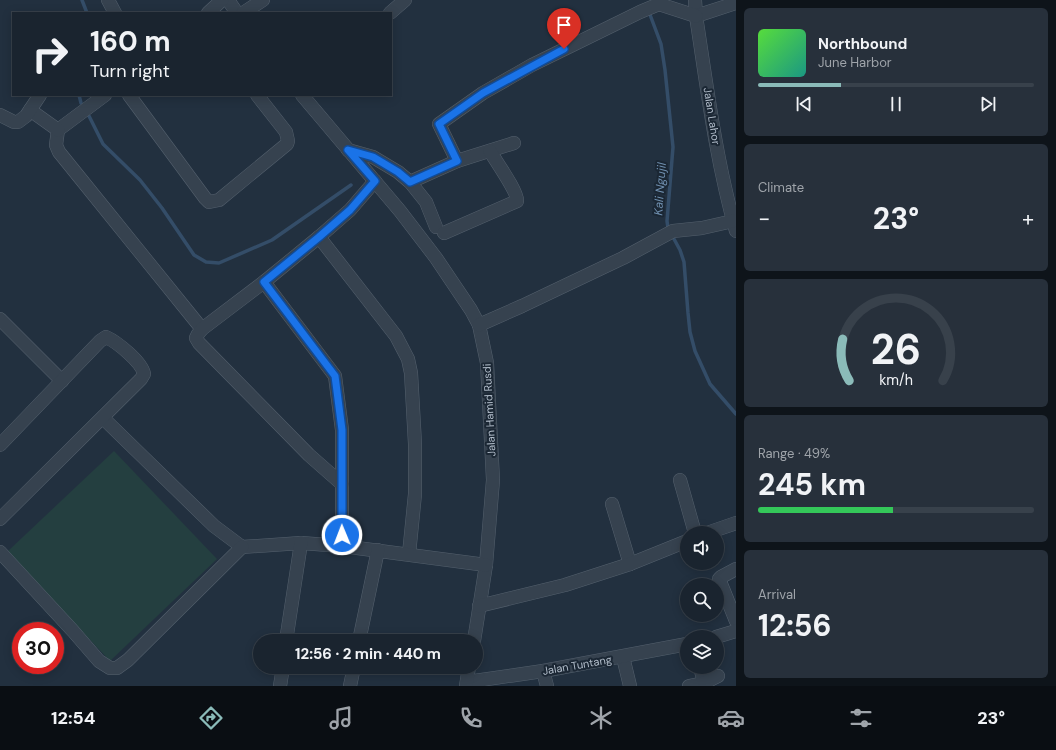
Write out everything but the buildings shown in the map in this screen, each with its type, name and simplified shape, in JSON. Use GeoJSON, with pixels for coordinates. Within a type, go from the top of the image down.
{"type":"FeatureCollection","features":[{"type":"Feature","properties":{"kind":"street"},"geometry":{"type":"LineString","coordinates":[[108,0],[114,12]]}},
{"type":"Feature","properties":{"kind":"street"},"geometry":{"type":"LineString","coordinates":[[209,12],[222,0]]}},
{"type":"Feature","properties":{"kind":"street"},"geometry":{"type":"LineString","coordinates":[[228,0],[236,12]]}},
{"type":"Feature","properties":{"kind":"street"},"geometry":{"type":"LineString","coordinates":[[245,12],[263,0]]}},
{"type":"Feature","properties":{"kind":"street"},"geometry":{"type":"LineString","coordinates":[[391,12],[405,0]]}},
{"type":"Feature","properties":{"kind":"street","name":"Jalan Lahor"},"geometry":{"type":"LineString","coordinates":[[695,0],[696,16],[718,151],[728,203],[735,226]]}},
{"type":"Feature","properties":{"kind":"street"},"geometry":{"type":"LineString","coordinates":[[457,161],[439,124],[483,93],[532,65],[659,4],[696,16],[736,3]]}},
{"type":"Feature","properties":{"kind":"street"},"geometry":{"type":"LineString","coordinates":[[0,115],[14,122],[18,122],[26,116],[39,96]]}},
{"type":"Feature","properties":{"kind":"street"},"geometry":{"type":"LineString","coordinates":[[104,96],[58,130],[56,145],[59,152],[202,329]]}},
{"type":"Feature","properties":{"kind":"street"},"geometry":{"type":"LineString","coordinates":[[131,96],[205,198],[209,202],[212,202],[219,200],[287,144],[288,141],[286,132],[258,96]]}},
{"type":"Feature","properties":{"kind":"street","name":"Jalan Hamid Rusdi"},"geometry":{"type":"LineString","coordinates":[[303,96],[414,229],[440,264],[471,310],[479,325],[487,363],[493,480],[486,565],[475,634]]}},
{"type":"Feature","properties":{"kind":"street"},"geometry":{"type":"LineString","coordinates":[[30,110],[58,130]]}},
{"type":"Feature","properties":{"kind":"street"},"geometry":{"type":"LineString","coordinates":[[410,182],[457,161],[514,143]]}},
{"type":"Feature","properties":{"kind":"street"},"geometry":{"type":"LineString","coordinates":[[348,150],[373,157],[398,172],[410,182],[426,202],[437,225]]}},
{"type":"Feature","properties":{"kind":"street"},"geometry":{"type":"LineString","coordinates":[[414,229],[437,225],[517,201],[513,190],[490,151]]}},
{"type":"Feature","properties":{"kind":"street"},"geometry":{"type":"LineString","coordinates":[[342,484],[309,455],[199,343],[196,338],[202,329],[264,282],[350,210],[375,181]]}},
{"type":"Feature","properties":{"kind":"street"},"geometry":{"type":"LineString","coordinates":[[479,325],[624,258],[668,233],[702,228],[735,226]]}},
{"type":"Feature","properties":{"kind":"street"},"geometry":{"type":"LineString","coordinates":[[319,237],[396,336],[408,359],[411,373],[415,444],[415,494],[408,554]]}},
{"type":"Feature","properties":{"kind":"street"},"geometry":{"type":"LineString","coordinates":[[264,282],[335,376],[342,430],[342,546]]}},
{"type":"Feature","properties":{"kind":"street"},"geometry":{"type":"LineString","coordinates":[[0,319],[62,381]]}},
{"type":"Feature","properties":{"kind":"street"},"geometry":{"type":"LineString","coordinates":[[0,445],[100,341],[106,337],[114,340],[143,370],[144,374],[141,379],[0,519]]}},
{"type":"Feature","properties":{"kind":"street"},"geometry":{"type":"LineString","coordinates":[[103,418],[214,526],[242,547],[301,543],[342,546],[486,565]]}},
{"type":"Feature","properties":{"kind":"street"},"geometry":{"type":"LineString","coordinates":[[680,480],[693,526]]}},
{"type":"Feature","properties":{"kind":"street"},"geometry":{"type":"LineString","coordinates":[[612,504],[630,564]]}},
{"type":"Feature","properties":{"kind":"street"},"geometry":{"type":"LineString","coordinates":[[724,527],[736,523]]}},
{"type":"Feature","properties":{"kind":"street"},"geometry":{"type":"LineString","coordinates":[[287,634],[301,543]]}},
{"type":"Feature","properties":{"kind":"street"},"geometry":{"type":"LineString","coordinates":[[479,606],[565,585],[630,564],[680,544]]}},
{"type":"Feature","properties":{"kind":"street"},"geometry":{"type":"LineString","coordinates":[[0,552],[99,661],[110,668],[117,668],[128,660],[242,547]]}},
{"type":"Feature","properties":{"kind":"street"},"geometry":{"type":"LineString","coordinates":[[360,634],[378,550]]}},
{"type":"Feature","properties":{"kind":"street"},"geometry":{"type":"LineString","coordinates":[[736,569],[719,579],[736,621]]}},
{"type":"Feature","properties":{"kind":"street"},"geometry":{"type":"LineString","coordinates":[[724,635],[736,631]]}},
{"type":"Feature","properties":{"kind":"street","name":"Jalan Tuntang"},"geometry":{"type":"LineString","coordinates":[[466,684],[623,657],[680,645]]}},
{"type":"Feature","properties":{"kind":"street"},"geometry":{"type":"LineString","coordinates":[[623,657],[630,686]]}},
{"type":"Feature","properties":{"kind":"street"},"geometry":{"type":"LineString","coordinates":[[543,671],[548,686]]}},
{"type":"Feature","properties":{"kind":"street"},"geometry":{"type":"LineString","coordinates":[[280,686],[281,674]]}},
{"type":"Feature","properties":{"kind":"street"},"geometry":{"type":"LineString","coordinates":[[350,686],[353,674]]}},
{"type":"Feature","properties":{"kind":"street"},"geometry":{"type":"LineString","coordinates":[[466,684],[468,674]]}},
{"type":"Feature","properties":{"kind":"street"},"geometry":{"type":"LineString","coordinates":[[702,674],[705,684]]}},
{"type":"Feature","properties":{"kind":"street"},"geometry":{"type":"LineString","coordinates":[[689,686],[705,684],[718,676]]}},
{"type":"Feature","properties":{"kind":"green space"},"geometry":{"type":"Polygon","coordinates":[[[114,451],[217,559],[110,661],[7,552],[114,451]]]}},
{"type":"Feature","properties":{"kind":"waterway"},"geometry":{"type":"LineString","coordinates":[[82,0],[87,12]]}},
{"type":"Feature","properties":{"kind":"waterway","name":"Kali Ngujil"},"geometry":{"type":"LineString","coordinates":[[649,12],[661,44],[673,147],[667,221],[668,228],[680,250],[684,262],[690,332],[695,351],[710,384],[736,414]]}},
{"type":"Feature","properties":{"kind":"waterway"},"geometry":{"type":"LineString","coordinates":[[79,96],[81,103]]}},
{"type":"Feature","properties":{"kind":"waterway"},"geometry":{"type":"LineString","coordinates":[[89,116],[103,144],[140,180],[162,208],[194,255],[206,262],[219,263],[272,240],[351,185]]}},
{"type":"Feature","properties":{"kind":"route"},"geometry":{"type":"LineString","coordinates":[[342,535],[342,430],[335,376],[264,282],[350,210],[375,181],[348,150],[373,157],[398,172],[410,182],[457,161],[439,124],[483,93],[532,65],[564,49]]}}]}
